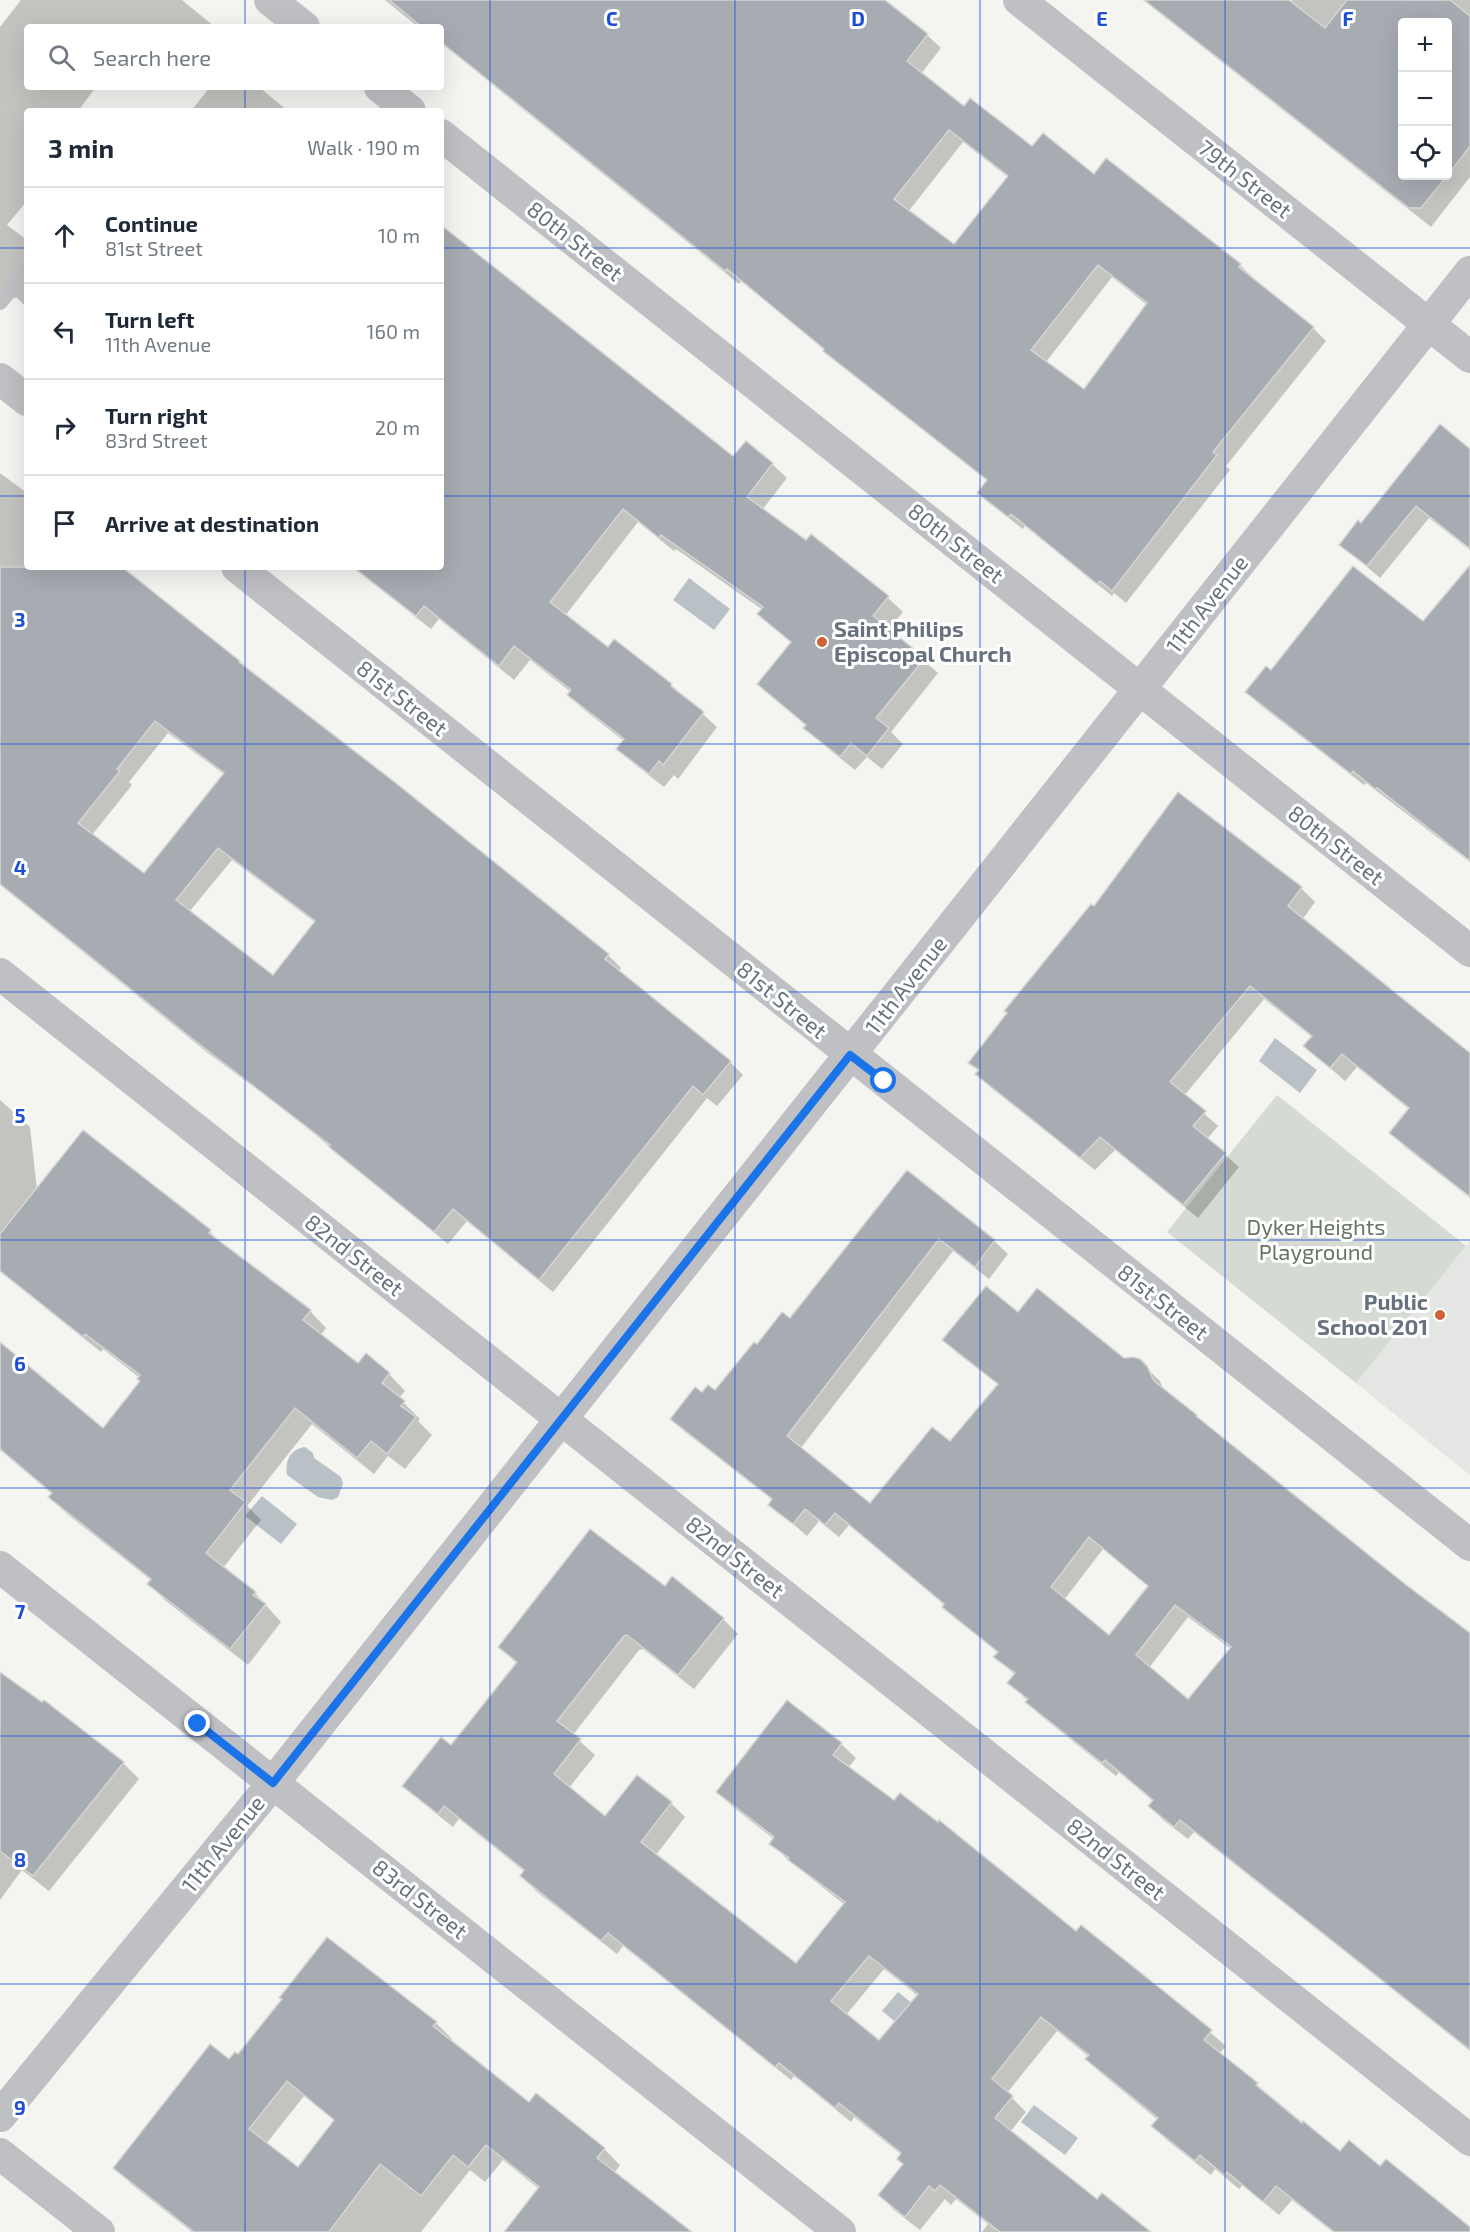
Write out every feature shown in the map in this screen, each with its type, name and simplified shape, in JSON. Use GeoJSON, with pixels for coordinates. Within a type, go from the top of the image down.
{"type":"FeatureCollection","features":[{"type":"Feature","properties":{"kind":"street"},"geometry":{"type":"LineString","coordinates":[[270,0],[300,24]]}},
{"type":"Feature","properties":{"kind":"street","name":"79th Street"},"geometry":{"type":"LineString","coordinates":[[1019,0],[1470,357]]}},
{"type":"Feature","properties":{"kind":"street"},"geometry":{"type":"LineString","coordinates":[[384,90],[406,108]]}},
{"type":"Feature","properties":{"kind":"street","name":"80th Street"},"geometry":{"type":"LineString","coordinates":[[444,137],[1470,951]]}},
{"type":"Feature","properties":{"kind":"street","name":"11th Avenue"},"geometry":{"type":"LineString","coordinates":[[0,2116],[273,1783],[1470,272]]}},
{"type":"Feature","properties":{"kind":"street"},"geometry":{"type":"LineString","coordinates":[[0,379],[24,398]]}},
{"type":"Feature","properties":{"kind":"street","name":"81st Street"},"geometry":{"type":"LineString","coordinates":[[241,570],[1470,1545]]}},
{"type":"Feature","properties":{"kind":"street","name":"82nd Street"},"geometry":{"type":"LineString","coordinates":[[0,974],[1470,2140]]}},
{"type":"Feature","properties":{"kind":"street","name":"83rd Street"},"geometry":{"type":"LineString","coordinates":[[0,1567],[840,2232]]}},
{"type":"Feature","properties":{"kind":"street"},"geometry":{"type":"LineString","coordinates":[[0,2154],[99,2232]]}},
{"type":"Feature","properties":{"kind":"lane"},"geometry":{"type":"LineString","coordinates":[[0,302],[24,273]]}},
{"type":"Feature","properties":{"kind":"shaded area"},"geometry":{"type":"Polygon","coordinates":[[[689,578],[730,609],[714,630],[673,600],[689,578]]]}},
{"type":"Feature","properties":{"kind":"shaded area"},"geometry":{"type":"Polygon","coordinates":[[[1275,1038],[1317,1070],[1300,1093],[1259,1061],[1275,1038]]]}},
{"type":"Feature","properties":{"kind":"shaded area","name":"Public School 201"},"geometry":{"type":"Polygon","coordinates":[[[1470,1241],[1470,1475],[1356,1383],[1470,1241]]]}},
{"type":"Feature","properties":{"kind":"shaded area"},"geometry":{"type":"Polygon","coordinates":[[[305,1447],[313,1453],[314,1458],[341,1477],[343,1484],[338,1497],[332,1500],[318,1497],[287,1475],[287,1465],[292,1453],[305,1447]]]}},
{"type":"Feature","properties":{"kind":"shaded area"},"geometry":{"type":"Polygon","coordinates":[[[262,1496],[297,1524],[281,1544],[245,1516],[262,1496]]]}},
{"type":"Feature","properties":{"kind":"shaded area"},"geometry":{"type":"Polygon","coordinates":[[[898,1992],[933,2020],[918,2040],[882,2011],[898,1992]]]}},
{"type":"Feature","properties":{"kind":"shaded area"},"geometry":{"type":"Polygon","coordinates":[[[1034,2105],[1078,2138],[1065,2155],[1021,2122],[1034,2105]]]}},
{"type":"Feature","properties":{"kind":"green space","name":"Dyker Heights Playground"},"geometry":{"type":"Polygon","coordinates":[[[1277,1095],[1466,1246],[1356,1383],[1167,1232],[1277,1095]]]}},
{"type":"Feature","properties":{"kind":"building"},"geometry":{"type":"Polygon","coordinates":[[[389,0],[885,0],[928,34],[907,61],[964,106],[970,98],[1032,146],[1043,133],[1094,174],[1106,158],[1241,264],[1239,267],[1314,327],[1213,452],[1217,455],[1112,591],[1100,581],[1097,584],[1011,514],[1008,517],[977,493],[987,480],[823,351],[824,349],[727,269],[725,271],[444,44],[444,24],[418,24],[389,0]],[[949,130],[894,199],[954,244],[1008,176],[949,130]],[[1098,265],[1031,350],[1084,389],[1147,303],[1098,265]]]}},
{"type":"Feature","properties":{"kind":"building"},"geometry":{"type":"Polygon","coordinates":[[[1144,0],[1289,0],[1325,28],[1347,0],[1450,0],[1470,16],[1470,146],[1452,170],[1452,18],[1398,18],[1398,180],[1444,180],[1421,208],[1409,208],[1144,0]]]}},
{"type":"Feature","properties":{"kind":"building"},"geometry":{"type":"Polygon","coordinates":[[[444,227],[733,456],[746,441],[773,463],[747,497],[806,540],[811,534],[889,596],[873,616],[925,658],[876,718],[889,728],[867,756],[851,743],[840,757],[803,728],[806,725],[757,684],[791,642],[757,614],[763,607],[661,535],[659,538],[623,509],[550,602],[608,647],[614,639],[704,712],[663,765],[659,761],[649,774],[616,749],[624,739],[567,695],[571,690],[514,646],[499,666],[424,606],[416,616],[357,570],[444,570],[444,227]]]}},
{"type":"Feature","properties":{"kind":"building"},"geometry":{"type":"Polygon","coordinates":[[[1440,424],[1470,449],[1470,549],[1416,506],[1367,566],[1339,545],[1358,520],[1361,523],[1440,424]]]}},
{"type":"Feature","properties":{"kind":"building"},"geometry":{"type":"Polygon","coordinates":[[[1470,565],[1470,861],[1377,788],[1375,789],[1353,771],[1351,774],[1245,692],[1266,666],[1271,670],[1353,566],[1423,621],[1470,565]]]}},
{"type":"Feature","properties":{"kind":"building"},"geometry":{"type":"Polygon","coordinates":[[[0,567],[24,567],[24,570],[126,570],[609,954],[605,959],[731,1061],[703,1095],[693,1086],[539,1280],[453,1209],[434,1232],[329,1147],[330,1145],[194,1040],[0,884],[0,567]],[[155,721],[117,769],[120,771],[78,823],[144,873],[224,773],[155,721]],[[218,848],[176,900],[273,975],[315,921],[218,848]]]}},
{"type":"Feature","properties":{"kind":"building"},"geometry":{"type":"Polygon","coordinates":[[[1178,792],[1302,887],[1288,906],[1470,1053],[1470,1197],[1389,1133],[1409,1108],[1342,1054],[1330,1068],[1303,1046],[1312,1036],[1250,986],[1170,1082],[1206,1111],[1193,1126],[1226,1153],[1183,1205],[1100,1137],[1080,1158],[975,1074],[979,1070],[968,1063],[1007,1013],[1004,1011],[1091,904],[1094,906],[1178,792]]]}},
{"type":"Feature","properties":{"kind":"building"},"geometry":{"type":"Polygon","coordinates":[[[83,1130],[211,1230],[209,1233],[311,1310],[303,1320],[358,1363],[366,1353],[390,1373],[382,1383],[405,1401],[401,1406],[416,1417],[387,1454],[371,1441],[357,1458],[295,1408],[230,1490],[246,1502],[206,1553],[256,1592],[253,1595],[266,1604],[230,1649],[147,1584],[151,1579],[48,1497],[52,1493],[0,1449],[0,1342],[103,1428],[140,1381],[137,1379],[140,1375],[85,1334],[83,1337],[0,1271],[0,1234],[83,1130]]]}},
{"type":"Feature","properties":{"kind":"building"},"geometry":{"type":"Polygon","coordinates":[[[907,1170],[995,1240],[975,1267],[939,1239],[787,1436],[870,1503],[932,1427],[950,1441],[998,1384],[942,1340],[986,1286],[1018,1312],[1037,1288],[1124,1358],[1140,1359],[1147,1366],[1154,1381],[1196,1416],[1405,1584],[1470,1633],[1470,2050],[1180,1820],[1174,1827],[1148,1806],[1153,1800],[1105,1760],[1102,1763],[1025,1702],[1028,1699],[1007,1683],[1015,1673],[993,1657],[998,1652],[942,1607],[944,1604],[835,1513],[825,1525],[805,1509],[793,1524],[768,1505],[772,1499],[670,1419],[695,1387],[702,1392],[708,1385],[715,1390],[754,1342],[757,1344],[782,1312],[790,1318],[907,1170]],[[1089,1537],[1051,1587],[1109,1635],[1148,1586],[1089,1537]],[[1175,1605],[1136,1655],[1188,1699],[1231,1647],[1175,1605]]]}},
{"type":"Feature","properties":{"kind":"building"},"geometry":{"type":"Polygon","coordinates":[[[590,1529],[665,1586],[672,1576],[724,1618],[678,1675],[627,1635],[624,1636],[557,1721],[581,1739],[554,1774],[605,1816],[637,1775],[672,1802],[641,1842],[796,1963],[845,1902],[769,1844],[774,1837],[716,1792],[787,1700],[842,1743],[833,1755],[894,1800],[900,1793],[938,1822],[939,1820],[1076,1931],[1081,1925],[1212,2030],[1204,2040],[1258,2083],[1256,2085],[1302,2123],[1303,2121],[1340,2151],[1349,2140],[1380,2166],[1386,2159],[1470,2227],[1470,2232],[1334,2232],[1276,2186],[1263,2202],[1227,2172],[1224,2175],[1200,2155],[1195,2161],[1151,2126],[1158,2118],[1085,2059],[1089,2055],[1041,2017],[992,2079],[1013,2096],[995,2118],[1097,2199],[1102,2193],[1151,2232],[1000,2232],[940,2185],[935,2191],[929,2186],[905,2217],[878,2195],[903,2164],[897,2159],[901,2153],[839,2103],[835,2108],[779,2063],[775,2067],[608,1933],[601,1941],[520,1876],[524,1870],[444,1806],[438,1814],[402,1786],[441,1737],[451,1745],[517,1662],[498,1647],[590,1529]],[[869,1956],[831,2001],[879,2040],[918,1994],[869,1956]]]}},
{"type":"Feature","properties":{"kind":"building"},"geometry":{"type":"Polygon","coordinates":[[[0,1672],[42,1702],[44,1700],[124,1762],[33,1876],[0,1851],[0,1672]]]}},
{"type":"Feature","properties":{"kind":"building"},"geometry":{"type":"Polygon","coordinates":[[[327,1937],[437,2022],[433,2026],[529,2102],[536,2093],[605,2148],[597,2158],[692,2232],[504,2232],[539,2187],[486,2145],[468,2167],[453,2155],[421,2196],[380,2164],[329,2232],[194,2232],[113,2168],[210,2044],[229,2059],[235,2052],[238,2054],[282,1999],[279,1998],[327,1937]],[[287,2081],[249,2129],[298,2167],[334,2120],[287,2081]]]}},
{"type":"Feature","properties":{"kind":"place","name":"Saint Philips Episcopal Church"},"geometry":{"type":"Point","coordinates":[822,642]}},
{"type":"Feature","properties":{"kind":"place","name":"Public School 201"},"geometry":{"type":"Point","coordinates":[1440,1315]}},
{"type":"Feature","properties":{"kind":"route"},"geometry":{"type":"LineString","coordinates":[[198,1724],[273,1783],[850,1055],[884,1081]]}}]}
